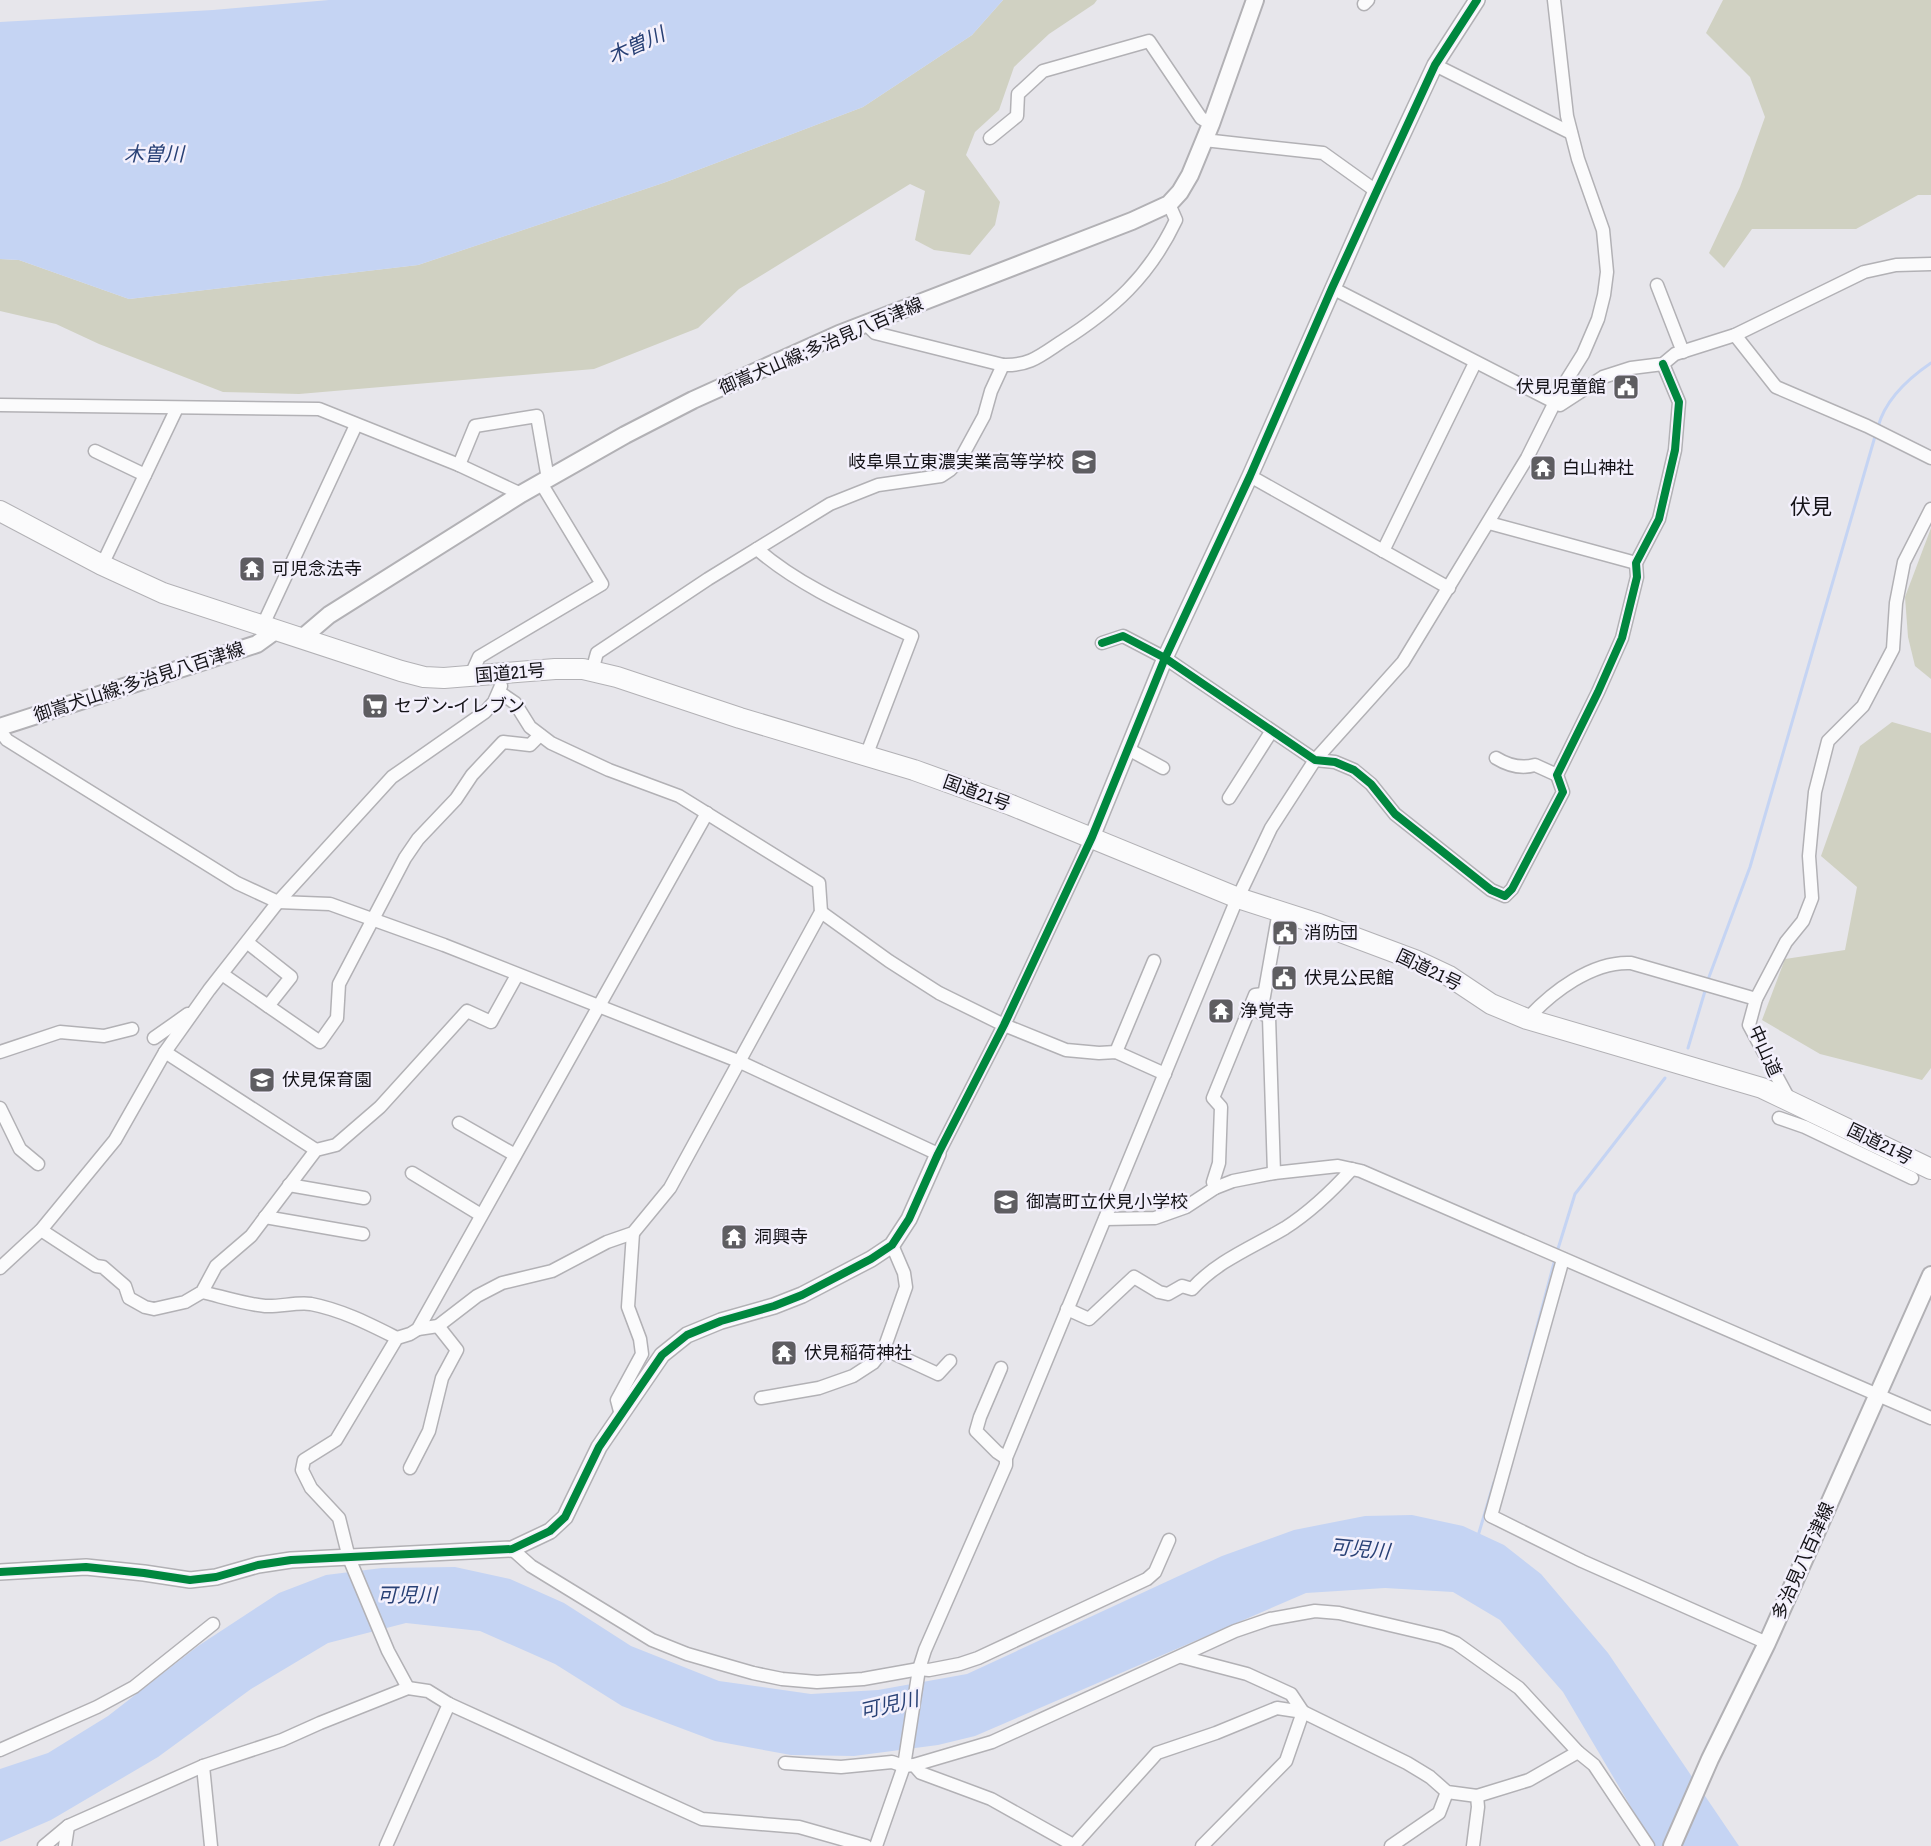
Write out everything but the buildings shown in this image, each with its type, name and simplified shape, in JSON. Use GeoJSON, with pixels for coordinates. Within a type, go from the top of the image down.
{"type":"FeatureCollection","features":[{"type":"Feature","properties":{"kind":"highway","name":"国道21号"},"geometry":{"type":"LineString","coordinates":[[0,511],[102,565],[163,593],[379,665],[424,677],[470,677],[502,683],[555,669],[583,669],[616,677],[740,718],[914,770],[1011,805],[1238,898],[1319,924],[1415,960],[1449,976],[1491,1004],[1527,1019],[1733,1078],[1789,1100],[1925,1169]]}},
{"type":"Feature","properties":{"kind":"main road","name":"御嵩犬山線;多治見八百津線"},"geometry":{"type":"LineString","coordinates":[[302,638],[329,615],[521,494],[625,435],[693,400],[792,354],[1132,221],[1169,204],[1180,192],[1190,175],[1208,132],[1255,0]]}},
{"type":"Feature","properties":{"kind":"main road","name":"御嵩犬山線;多治見八百津線"},"geometry":{"type":"LineString","coordinates":[[0,729],[257,644],[269,629]]}},
{"type":"Feature","properties":{"kind":"main road","name":"多治見八百津線"},"geometry":{"type":"LineString","coordinates":[[1672,1846],[1710,1760],[1767,1643],[1931,1275]]}},
{"type":"Feature","properties":{"kind":"street"},"geometry":{"type":"LineString","coordinates":[[0,1572],[86,1567],[190,1580],[216,1577],[258,1565],[291,1560],[512,1549],[550,1531],[565,1517],[599,1447],[662,1355],[687,1335],[721,1321],[774,1306],[802,1295],[871,1259],[892,1245],[909,1219],[938,1154],[1004,1025],[1092,837],[1166,658],[1435,65],[1477,0]]}},
{"type":"Feature","properties":{"kind":"street"},"geometry":{"type":"LineString","coordinates":[[876,1846],[909,1766],[919,1669],[925,1650],[1006,1465],[1006,1458],[1238,898],[1271,828],[1315,760],[1404,662],[1527,458],[1554,402],[1592,336],[1604,295],[1607,272],[1603,230],[1571,133],[1554,0]]}},
{"type":"Feature","properties":{"kind":"street"},"geometry":{"type":"LineString","coordinates":[[990,138],[1017,116],[1018,94],[1043,71],[1149,41],[1208,132],[1323,153],[1376,191]]}},
{"type":"Feature","properties":{"kind":"street"},"geometry":{"type":"LineString","coordinates":[[1435,65],[1571,133]]}},
{"type":"Feature","properties":{"kind":"street"},"geometry":{"type":"LineString","coordinates":[[867,325],[875,333],[1003,365],[1017,366],[1031,362],[1092,323],[1112,306],[1156,257],[1176,220],[1169,204]]}},
{"type":"Feature","properties":{"kind":"street"},"geometry":{"type":"LineString","coordinates":[[1332,288],[1560,405],[1616,371],[1663,363],[1675,354],[1735,335],[1864,273],[1896,265],[1931,264]]}},
{"type":"Feature","properties":{"kind":"street"},"geometry":{"type":"LineString","coordinates":[[1657,285],[1683,352]]}},
{"type":"Feature","properties":{"kind":"street"},"geometry":{"type":"LineString","coordinates":[[1735,335],[1776,387],[1867,426],[1931,458]]}},
{"type":"Feature","properties":{"kind":"street"},"geometry":{"type":"LineString","coordinates":[[1383,551],[1475,363]]}},
{"type":"Feature","properties":{"kind":"street"},"geometry":{"type":"LineString","coordinates":[[1102,643],[1123,636],[1166,658],[1315,760],[1335,762],[1354,770],[1371,784],[1395,814],[1491,890],[1505,896],[1512,889],[1563,792],[1557,775],[1622,638],[1637,577],[1636,563],[1659,519],[1675,450],[1679,402],[1663,363]]}},
{"type":"Feature","properties":{"kind":"street"},"geometry":{"type":"LineString","coordinates":[[592,671],[597,653],[663,608],[830,504],[878,485],[941,476],[950,470],[960,460],[984,417],[991,391],[1003,365]]}},
{"type":"Feature","properties":{"kind":"street"},"geometry":{"type":"LineString","coordinates":[[0,405],[319,409],[459,465],[521,494]]}},
{"type":"Feature","properties":{"kind":"street"},"geometry":{"type":"LineString","coordinates":[[102,565],[177,408]]}},
{"type":"Feature","properties":{"kind":"street"},"geometry":{"type":"LineString","coordinates":[[459,465],[475,426],[537,416],[544,481],[602,584],[479,657],[470,677]]}},
{"type":"Feature","properties":{"kind":"street"},"geometry":{"type":"LineString","coordinates":[[269,629],[356,424]]}},
{"type":"Feature","properties":{"kind":"street"},"geometry":{"type":"LineString","coordinates":[[95,451],[146,475]]}},
{"type":"Feature","properties":{"kind":"street"},"geometry":{"type":"LineString","coordinates":[[1250,476],[1449,588]]}},
{"type":"Feature","properties":{"kind":"street","name":"中山道"},"geometry":{"type":"LineString","coordinates":[[1789,1100],[1749,1025],[1756,999],[1786,942],[1803,921],[1812,898],[1809,856],[1815,792],[1828,741],[1863,706],[1893,649],[1896,603],[1904,562],[1931,508]]}},
{"type":"Feature","properties":{"kind":"street"},"geometry":{"type":"LineString","coordinates":[[1488,523],[1636,563]]}},
{"type":"Feature","properties":{"kind":"street"},"geometry":{"type":"LineString","coordinates":[[757,549],[770,561],[824,595],[912,636],[866,756]]}},
{"type":"Feature","properties":{"kind":"street"},"geometry":{"type":"LineString","coordinates":[[418,1329],[438,1326],[477,1296],[494,1287],[552,1270],[607,1242],[633,1233],[670,1188],[821,912],[819,883],[678,796],[609,770],[551,743],[530,727],[502,683]]}},
{"type":"Feature","properties":{"kind":"street"},"geometry":{"type":"LineString","coordinates":[[0,1268],[41,1230],[115,1140],[165,1052],[278,902],[392,777],[485,712],[494,702],[502,683]]}},
{"type":"Feature","properties":{"kind":"street"},"geometry":{"type":"LineString","coordinates":[[0,729],[7,740],[237,883],[278,902],[330,904],[374,919],[738,1061],[938,1154]]}},
{"type":"Feature","properties":{"kind":"street"},"geometry":{"type":"LineString","coordinates":[[1229,798],[1271,732]]}},
{"type":"Feature","properties":{"kind":"street"},"geometry":{"type":"LineString","coordinates":[[222,974],[320,1042],[338,1018],[339,984],[405,858],[418,839],[456,799],[472,775],[503,742],[530,745],[540,735]]}},
{"type":"Feature","properties":{"kind":"street"},"geometry":{"type":"LineString","coordinates":[[1128,749],[1163,768]]}},
{"type":"Feature","properties":{"kind":"street"},"geometry":{"type":"LineString","coordinates":[[1496,758],[1507,765],[1526,767],[1535,765],[1557,775]]}},
{"type":"Feature","properties":{"kind":"street"},"geometry":{"type":"LineString","coordinates":[[202,1292],[250,1304],[268,1306],[307,1304],[328,1308],[354,1317],[397,1338],[410,1335],[418,1329],[707,813]]}},
{"type":"Feature","properties":{"kind":"street"},"geometry":{"type":"LineString","coordinates":[[1274,1173],[1269,1017],[1261,1013],[1280,911]]}},
{"type":"Feature","properties":{"kind":"street"},"geometry":{"type":"LineString","coordinates":[[821,912],[889,961],[939,993],[1004,1025],[1066,1050],[1116,1052],[1165,1074]]}},
{"type":"Feature","properties":{"kind":"street"},"geometry":{"type":"LineString","coordinates":[[248,943],[291,977],[268,1006]]}},
{"type":"Feature","properties":{"kind":"street"},"geometry":{"type":"LineString","coordinates":[[1116,1052],[1154,961]]}},
{"type":"Feature","properties":{"kind":"street"},"geometry":{"type":"LineString","coordinates":[[1527,1019],[1560,990],[1583,976],[1620,962],[1631,963],[1756,999]]}},
{"type":"Feature","properties":{"kind":"street"},"geometry":{"type":"LineString","coordinates":[[41,1230],[96,1266],[103,1267],[125,1286],[129,1298],[146,1307],[154,1309],[185,1302],[202,1292],[216,1266],[251,1236],[316,1150],[336,1145],[380,1107],[467,1011],[491,1022],[517,975]]}},
{"type":"Feature","properties":{"kind":"street"},"geometry":{"type":"LineString","coordinates":[[1215,1188],[1214,1182],[1219,1162],[1221,1107],[1213,1098],[1255,994],[1263,994]]}},
{"type":"Feature","properties":{"kind":"street"},"geometry":{"type":"LineString","coordinates":[[154,1038],[196,1008]]}},
{"type":"Feature","properties":{"kind":"street"},"geometry":{"type":"LineString","coordinates":[[0,1052],[60,1032],[104,1036],[132,1029]]}},
{"type":"Feature","properties":{"kind":"street"},"geometry":{"type":"LineString","coordinates":[[165,1052],[316,1150]]}},
{"type":"Feature","properties":{"kind":"street"},"geometry":{"type":"LineString","coordinates":[[0,1108],[20,1149],[38,1164]]}},
{"type":"Feature","properties":{"kind":"street"},"geometry":{"type":"LineString","coordinates":[[1779,1118],[1925,1169]]}},
{"type":"Feature","properties":{"kind":"street"},"geometry":{"type":"LineString","coordinates":[[459,1123],[515,1155]]}},
{"type":"Feature","properties":{"kind":"street"},"geometry":{"type":"LineString","coordinates":[[1105,1219],[1155,1218],[1186,1207],[1215,1188],[1233,1181],[1274,1173],[1338,1166],[1352,1169],[1372,1175],[1931,1418]]}},
{"type":"Feature","properties":{"kind":"street"},"geometry":{"type":"LineString","coordinates":[[1067,1310],[1089,1319],[1134,1277],[1159,1292],[1168,1294],[1182,1286],[1191,1289],[1206,1274],[1287,1227],[1330,1193],[1352,1169]]}},
{"type":"Feature","properties":{"kind":"street"},"geometry":{"type":"LineString","coordinates":[[412,1173],[481,1215]]}},
{"type":"Feature","properties":{"kind":"street"},"geometry":{"type":"LineString","coordinates":[[289,1185],[364,1198]]}},
{"type":"Feature","properties":{"kind":"street"},"geometry":{"type":"LineString","coordinates":[[265,1217],[363,1233]]}},
{"type":"Feature","properties":{"kind":"street"},"geometry":{"type":"LineString","coordinates":[[621,1415],[617,1400],[642,1354],[640,1339],[628,1307],[633,1233]]}},
{"type":"Feature","properties":{"kind":"street"},"geometry":{"type":"LineString","coordinates":[[761,1398],[819,1388],[853,1376],[873,1363],[884,1349],[906,1287],[904,1274],[892,1245]]}},
{"type":"Feature","properties":{"kind":"street"},"geometry":{"type":"LineString","coordinates":[[1563,1259],[1491,1516],[1582,1561],[1767,1643]]}},
{"type":"Feature","properties":{"kind":"street"},"geometry":{"type":"LineString","coordinates":[[410,1468],[429,1431],[442,1378],[457,1350],[438,1326]]}},
{"type":"Feature","properties":{"kind":"street"},"geometry":{"type":"LineString","coordinates":[[397,1338],[336,1440],[304,1460],[302,1470],[311,1488],[339,1518],[349,1558],[388,1651],[408,1688]]}},
{"type":"Feature","properties":{"kind":"street"},"geometry":{"type":"LineString","coordinates":[[884,1349],[938,1374],[950,1360]]}},
{"type":"Feature","properties":{"kind":"street"},"geometry":{"type":"LineString","coordinates":[[1001,1368],[976,1431],[996,1452],[1006,1458]]}},
{"type":"Feature","properties":{"kind":"street"},"geometry":{"type":"LineString","coordinates":[[512,1549],[531,1566],[652,1640],[687,1654],[753,1673],[817,1682],[863,1679],[919,1669],[929,1670],[978,1658],[1147,1579],[1155,1572],[1169,1540]]}},
{"type":"Feature","properties":{"kind":"street"},"geometry":{"type":"LineString","coordinates":[[909,1766],[992,1742],[1235,1631],[1294,1614],[1314,1611],[1339,1613],[1441,1636],[1456,1643],[1519,1688],[1578,1752],[1594,1765],[1648,1846]]}},
{"type":"Feature","properties":{"kind":"street"},"geometry":{"type":"LineString","coordinates":[[0,1750],[97,1707],[134,1687],[213,1624]]}},
{"type":"Feature","properties":{"kind":"street"},"geometry":{"type":"LineString","coordinates":[[1182,1657],[1247,1674],[1292,1694],[1304,1712]]}},
{"type":"Feature","properties":{"kind":"street"},"geometry":{"type":"LineString","coordinates":[[44,1846],[68,1826],[203,1766],[282,1740],[408,1688],[428,1691],[449,1704],[702,1819],[799,1827],[866,1846]]}},
{"type":"Feature","properties":{"kind":"street"},"geometry":{"type":"LineString","coordinates":[[386,1846],[449,1704]]}},
{"type":"Feature","properties":{"kind":"street"},"geometry":{"type":"LineString","coordinates":[[785,1763],[841,1767],[892,1762],[909,1766],[921,1773],[992,1799],[1074,1846],[1157,1753],[1216,1733],[1277,1708],[1304,1712],[1407,1763],[1430,1776],[1447,1792],[1477,1796],[1529,1780],[1578,1752]]}},
{"type":"Feature","properties":{"kind":"street"},"geometry":{"type":"LineString","coordinates":[[1203,1846],[1286,1761],[1304,1712]]}},
{"type":"Feature","properties":{"kind":"street"},"geometry":{"type":"LineString","coordinates":[[203,1766],[211,1846]]}},
{"type":"Feature","properties":{"kind":"street"},"geometry":{"type":"LineString","coordinates":[[1391,1846],[1439,1813],[1447,1792]]}},
{"type":"Feature","properties":{"kind":"street"},"geometry":{"type":"LineString","coordinates":[[1475,1845],[1477,1796]]}},
{"type":"Feature","properties":{"kind":"street"},"geometry":{"type":"LineString","coordinates":[[65,1846],[68,1826]]}},
{"type":"Feature","properties":{"kind":"shaded area"},"geometry":{"type":"Polygon","coordinates":[[[1003,0],[1097,0],[1049,34],[1014,67],[999,110],[975,132],[966,155],[1000,202],[995,225],[970,255],[934,250],[915,240],[925,191],[910,184],[739,289],[698,328],[594,369],[299,394],[223,392],[99,344],[56,324],[0,311],[0,259],[19,260],[129,299],[418,265],[666,182],[863,107],[972,35],[1003,0]]]}},
{"type":"Feature","properties":{"kind":"shaded area"},"geometry":{"type":"Polygon","coordinates":[[[1723,0],[1931,0],[1931,195],[1918,195],[1856,229],[1752,229],[1724,268],[1709,253],[1740,187],[1765,117],[1750,77],[1706,33],[1723,0]]]}},
{"type":"Feature","properties":{"kind":"shaded area"},"geometry":{"type":"Polygon","coordinates":[[[1931,528],[1931,679],[1915,666],[1908,637],[1905,597],[1931,528]]]}},
{"type":"Feature","properties":{"kind":"shaded area"},"geometry":{"type":"Polygon","coordinates":[[[1892,722],[1931,733],[1931,1068],[1922,1080],[1820,1054],[1762,1020],[1785,959],[1845,950],[1857,887],[1821,856],[1860,746],[1892,722]]]}},
{"type":"Feature","properties":{"kind":"water","name":"木曽川"},"geometry":{"type":"Polygon","coordinates":[[[329,0],[1003,0],[972,35],[863,107],[666,182],[418,265],[129,299],[19,260],[0,259],[0,22],[213,10],[329,0]]]}},
{"type":"Feature","properties":{"kind":"water","name":"可児川"},"geometry":{"type":"Polygon","coordinates":[[[1412,1515],[1463,1526],[1504,1545],[1541,1574],[1608,1653],[1739,1846],[1654,1846],[1563,1692],[1500,1620],[1453,1592],[1385,1588],[1306,1593],[975,1736],[938,1745],[854,1756],[791,1755],[715,1741],[622,1706],[555,1664],[480,1631],[406,1623],[328,1643],[251,1689],[158,1757],[51,1820],[0,1842],[0,1769],[48,1753],[108,1716],[198,1646],[279,1593],[326,1575],[382,1568],[455,1567],[510,1579],[564,1603],[631,1646],[719,1681],[811,1694],[878,1690],[967,1674],[1222,1556],[1294,1530],[1365,1516],[1412,1515]]]}},
{"type":"Feature","properties":{"kind":"waterway"},"geometry":{"type":"LineString","coordinates":[[1878,427],[1892,399],[1914,376],[1931,363]]}},
{"type":"Feature","properties":{"kind":"waterway"},"geometry":{"type":"LineString","coordinates":[[1709,977],[1750,867],[1876,433]]}},
{"type":"Feature","properties":{"kind":"waterway"},"geometry":{"type":"LineString","coordinates":[[1688,1048],[1705,991]]}},
{"type":"Feature","properties":{"kind":"waterway"},"geometry":{"type":"LineString","coordinates":[[1557,1252],[1575,1194],[1665,1078]]}},
{"type":"Feature","properties":{"kind":"waterway"},"geometry":{"type":"LineString","coordinates":[[1520,1391],[1555,1259]]}},
{"type":"Feature","properties":{"kind":"waterway"},"geometry":{"type":"LineString","coordinates":[[1478,1536],[1494,1482]]}},
{"type":"Feature","properties":{"kind":"cycle path"},"geometry":{"type":"LineString","coordinates":[[0,1572],[86,1567],[190,1580],[216,1577],[258,1565],[291,1560],[512,1549],[550,1531],[565,1517],[599,1447],[662,1355],[687,1335],[721,1321],[774,1306],[802,1295],[871,1259],[892,1245],[909,1219],[938,1154],[1004,1025],[1092,837],[1165,658],[1250,476],[1332,288],[1435,65],[1477,0]]}},
{"type":"Feature","properties":{"kind":"cycle path"},"geometry":{"type":"LineString","coordinates":[[1102,643],[1123,636],[1165,658],[1315,760],[1335,762],[1354,770],[1371,784],[1395,814],[1491,890],[1505,896],[1512,889],[1563,792],[1557,775],[1622,638],[1637,577],[1636,563],[1659,519],[1675,450],[1679,402],[1663,364]]}},
{"type":"Feature","properties":{"kind":"place","name":"伏見児童館"},"geometry":{"type":"Point","coordinates":[1626,387]}},
{"type":"Feature","properties":{"kind":"place","name":"岐阜県立東濃実業高等学校"},"geometry":{"type":"Point","coordinates":[1084,462]}},
{"type":"Feature","properties":{"kind":"place","name":"白山神社"},"geometry":{"type":"Point","coordinates":[1543,468]}},
{"type":"Feature","properties":{"kind":"place","name":"可児念法寺"},"geometry":{"type":"Point","coordinates":[252,569]}},
{"type":"Feature","properties":{"kind":"place","name":"セブン-イレブン"},"geometry":{"type":"Point","coordinates":[375,706]}},
{"type":"Feature","properties":{"kind":"place","name":"消防団"},"geometry":{"type":"Point","coordinates":[1285,933]}},
{"type":"Feature","properties":{"kind":"place","name":"伏見公民館"},"geometry":{"type":"Point","coordinates":[1284,978]}},
{"type":"Feature","properties":{"kind":"place","name":"浄覚寺"},"geometry":{"type":"Point","coordinates":[1221,1011]}},
{"type":"Feature","properties":{"kind":"place","name":"伏見保育園"},"geometry":{"type":"Point","coordinates":[262,1080]}},
{"type":"Feature","properties":{"kind":"place","name":"御嵩町立伏見小学校"},"geometry":{"type":"Point","coordinates":[1006,1202]}},
{"type":"Feature","properties":{"kind":"place","name":"洞興寺"},"geometry":{"type":"Point","coordinates":[734,1237]}},
{"type":"Feature","properties":{"kind":"place","name":"伏見稲荷神社"},"geometry":{"type":"Point","coordinates":[784,1353]}},
{"type":"Feature","properties":{"kind":"district","name":"伏見"},"geometry":{"type":"Point","coordinates":[1811,507]}}]}
